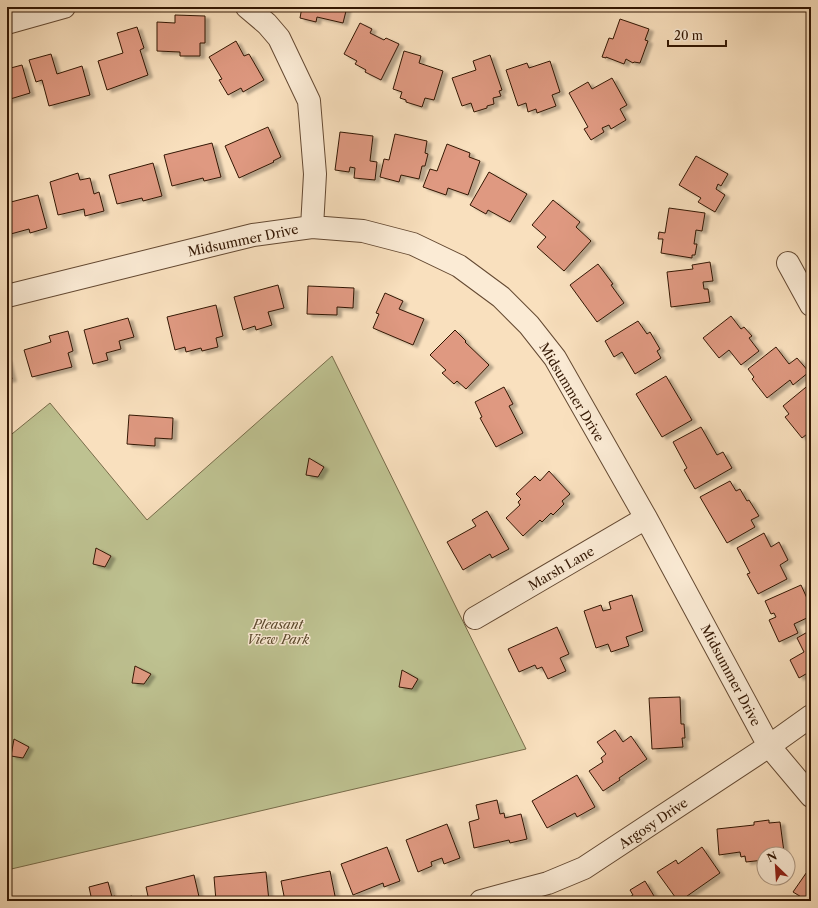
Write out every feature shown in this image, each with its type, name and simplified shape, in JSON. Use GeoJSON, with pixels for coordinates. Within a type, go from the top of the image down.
{"type":"FeatureCollection","features":[{"type":"Feature","properties":{"kind":"street"},"geometry":{"type":"LineString","coordinates":[[7,23],[64,7]]}},
{"type":"Feature","properties":{"kind":"street"},"geometry":{"type":"LineString","coordinates":[[247,7],[267,24],[279,38],[308,101],[315,174],[312,227]]}},
{"type":"Feature","properties":{"kind":"street","name":"Midsummer Drive"},"geometry":{"type":"LineString","coordinates":[[7,296],[253,236],[312,227],[363,231],[413,244],[459,266],[501,297],[529,325],[555,358],[646,518],[769,746],[811,796]]}},
{"type":"Feature","properties":{"kind":"street"},"geometry":{"type":"LineString","coordinates":[[788,263],[811,305]]}},
{"type":"Feature","properties":{"kind":"street","name":"Marsh Lane"},"geometry":{"type":"LineString","coordinates":[[475,618],[646,518]]}},
{"type":"Feature","properties":{"kind":"street","name":"Argosy Drive"},"geometry":{"type":"LineString","coordinates":[[481,901],[548,883],[584,868],[769,746],[811,716]]}},
{"type":"Feature","properties":{"kind":"green space","name":"Pleasant View Park"},"geometry":{"type":"Polygon","coordinates":[[[332,356],[526,749],[7,870],[7,438],[50,403],[147,520],[332,356]]]}},
{"type":"Feature","properties":{"kind":"building"},"geometry":{"type":"Polygon","coordinates":[[[302,7],[347,7],[343,23],[317,17],[316,22],[300,18],[302,7]]]}},
{"type":"Feature","properties":{"kind":"building"},"geometry":{"type":"Polygon","coordinates":[[[175,15],[205,16],[205,43],[200,43],[200,56],[180,56],[180,52],[157,51],[157,22],[175,23],[175,15]]]}},
{"type":"Feature","properties":{"kind":"building"},"geometry":{"type":"Polygon","coordinates":[[[620,19],[649,29],[645,40],[648,41],[640,63],[633,63],[626,59],[624,64],[606,57],[602,57],[609,38],[613,39],[620,19]]]}},
{"type":"Feature","properties":{"kind":"building"},"geometry":{"type":"Polygon","coordinates":[[[360,23],[372,29],[370,33],[384,40],[386,38],[399,44],[381,80],[365,72],[366,70],[355,64],[357,61],[344,54],[360,23]]]}},
{"type":"Feature","properties":{"kind":"building"},"geometry":{"type":"Polygon","coordinates":[[[137,27],[144,48],[140,50],[148,75],[107,90],[98,61],[123,53],[117,33],[137,27]]]}},
{"type":"Feature","properties":{"kind":"building"},"geometry":{"type":"Polygon","coordinates":[[[236,41],[244,56],[249,54],[264,80],[243,92],[241,88],[228,95],[219,80],[222,79],[209,57],[236,41]]]}},
{"type":"Feature","properties":{"kind":"building"},"geometry":{"type":"Polygon","coordinates":[[[404,51],[421,56],[419,63],[443,71],[434,100],[425,98],[422,107],[406,102],[406,100],[400,98],[402,92],[393,89],[404,51]]]}},
{"type":"Feature","properties":{"kind":"building"},"geometry":{"type":"Polygon","coordinates":[[[51,54],[57,74],[82,66],[90,95],[49,106],[42,80],[36,82],[29,60],[51,54]]]}},
{"type":"Feature","properties":{"kind":"building"},"geometry":{"type":"Polygon","coordinates":[[[490,55],[502,90],[499,91],[501,96],[493,98],[494,104],[474,112],[471,103],[462,106],[452,78],[476,70],[473,61],[490,55]]]}},
{"type":"Feature","properties":{"kind":"building"},"geometry":{"type":"Polygon","coordinates":[[[550,61],[560,92],[552,95],[556,106],[537,113],[536,109],[528,112],[526,103],[518,106],[506,70],[527,63],[529,68],[550,61]]]}},
{"type":"Feature","properties":{"kind":"building"},"geometry":{"type":"Polygon","coordinates":[[[22,65],[30,93],[7,100],[7,69],[22,65]]]}},
{"type":"Feature","properties":{"kind":"building"},"geometry":{"type":"Polygon","coordinates":[[[612,78],[627,105],[620,109],[626,120],[611,129],[609,125],[602,128],[604,132],[591,140],[584,129],[588,127],[569,93],[588,82],[592,89],[612,78]]]}},
{"type":"Feature","properties":{"kind":"building"},"geometry":{"type":"Polygon","coordinates":[[[268,127],[281,157],[273,161],[274,162],[239,178],[225,146],[268,127]]]}},
{"type":"Feature","properties":{"kind":"building"},"geometry":{"type":"Polygon","coordinates":[[[340,132],[373,136],[370,161],[377,162],[375,180],[354,178],[355,168],[350,167],[349,172],[335,170],[340,132]]]}},
{"type":"Feature","properties":{"kind":"building"},"geometry":{"type":"Polygon","coordinates":[[[395,134],[427,141],[425,153],[428,154],[425,166],[422,166],[419,179],[401,175],[399,182],[380,177],[384,159],[389,160],[395,134]]]}},
{"type":"Feature","properties":{"kind":"building"},"geometry":{"type":"Polygon","coordinates":[[[212,143],[221,177],[204,181],[203,178],[172,186],[164,155],[212,143]]]}},
{"type":"Feature","properties":{"kind":"building"},"geometry":{"type":"Polygon","coordinates":[[[447,144],[470,153],[469,157],[480,161],[468,195],[448,188],[446,195],[423,187],[430,169],[437,171],[447,144]]]}},
{"type":"Feature","properties":{"kind":"building"},"geometry":{"type":"Polygon","coordinates":[[[696,156],[728,174],[721,186],[718,184],[716,189],[725,195],[715,212],[698,202],[701,198],[679,185],[696,156]]]}},
{"type":"Feature","properties":{"kind":"building"},"geometry":{"type":"Polygon","coordinates":[[[153,163],[162,196],[143,201],[142,198],[117,204],[109,175],[153,163]]]}},
{"type":"Feature","properties":{"kind":"building"},"geometry":{"type":"Polygon","coordinates":[[[489,172],[527,194],[510,222],[488,210],[486,214],[470,205],[489,172]]]}},
{"type":"Feature","properties":{"kind":"building"},"geometry":{"type":"Polygon","coordinates":[[[78,173],[80,180],[90,178],[94,194],[99,192],[104,211],[85,216],[84,209],[58,215],[50,182],[78,173]]]}},
{"type":"Feature","properties":{"kind":"building"},"geometry":{"type":"Polygon","coordinates":[[[38,195],[47,228],[30,233],[29,229],[7,235],[7,203],[38,195]]]}},
{"type":"Feature","properties":{"kind":"building"},"geometry":{"type":"Polygon","coordinates":[[[553,200],[580,222],[576,227],[591,241],[564,271],[537,247],[546,237],[532,225],[553,200]]]}},
{"type":"Feature","properties":{"kind":"building"},"geometry":{"type":"Polygon","coordinates":[[[669,208],[705,213],[702,231],[696,230],[694,244],[697,244],[695,255],[692,255],[692,258],[661,253],[663,239],[658,239],[659,232],[665,233],[669,208]]]}},
{"type":"Feature","properties":{"kind":"building"},"geometry":{"type":"Polygon","coordinates":[[[710,262],[713,281],[703,282],[704,289],[708,289],[710,302],[671,307],[667,272],[693,269],[692,265],[710,262]]]}},
{"type":"Feature","properties":{"kind":"building"},"geometry":{"type":"Polygon","coordinates":[[[598,264],[613,284],[611,285],[624,303],[597,322],[570,285],[598,264]]]}},
{"type":"Feature","properties":{"kind":"building"},"geometry":{"type":"Polygon","coordinates":[[[278,285],[284,308],[268,312],[272,325],[256,330],[255,326],[243,330],[234,297],[278,285]]]}},
{"type":"Feature","properties":{"kind":"building"},"geometry":{"type":"Polygon","coordinates":[[[308,286],[354,288],[353,308],[337,307],[337,315],[307,314],[308,286]]]}},
{"type":"Feature","properties":{"kind":"building"},"geometry":{"type":"Polygon","coordinates":[[[385,293],[403,301],[399,309],[424,319],[413,345],[373,328],[379,314],[376,313],[385,293]]]}},
{"type":"Feature","properties":{"kind":"building"},"geometry":{"type":"Polygon","coordinates":[[[216,305],[223,336],[216,338],[218,347],[202,351],[201,348],[186,352],[185,347],[175,350],[167,317],[216,305]]]}},
{"type":"Feature","properties":{"kind":"building"},"geometry":{"type":"Polygon","coordinates":[[[731,316],[741,329],[744,327],[752,336],[749,338],[759,351],[741,365],[729,350],[719,358],[703,338],[731,316]]]}},
{"type":"Feature","properties":{"kind":"building"},"geometry":{"type":"Polygon","coordinates":[[[128,318],[134,337],[119,341],[121,349],[106,353],[108,360],[93,364],[84,330],[128,318]]]}},
{"type":"Feature","properties":{"kind":"building"},"geometry":{"type":"Polygon","coordinates":[[[638,321],[647,334],[650,332],[660,349],[657,351],[661,358],[635,374],[622,352],[614,357],[605,341],[638,321]]]}},
{"type":"Feature","properties":{"kind":"building"},"geometry":{"type":"Polygon","coordinates":[[[455,330],[489,365],[466,389],[457,381],[454,384],[442,373],[446,370],[430,355],[455,330]]]}},
{"type":"Feature","properties":{"kind":"building"},"geometry":{"type":"Polygon","coordinates":[[[68,331],[73,351],[68,353],[72,367],[32,377],[24,350],[51,342],[49,336],[68,331]]]}},
{"type":"Feature","properties":{"kind":"building"},"geometry":{"type":"Polygon","coordinates":[[[776,347],[789,364],[797,358],[809,372],[793,385],[790,380],[767,398],[752,379],[754,377],[748,369],[776,347]]]}},
{"type":"Feature","properties":{"kind":"building"},"geometry":{"type":"Polygon","coordinates":[[[7,359],[12,379],[7,380],[7,359]]]}},
{"type":"Feature","properties":{"kind":"building"},"geometry":{"type":"Polygon","coordinates":[[[666,376],[692,420],[662,437],[636,394],[666,376]]]}},
{"type":"Feature","properties":{"kind":"building"},"geometry":{"type":"Polygon","coordinates":[[[811,383],[811,431],[802,438],[785,417],[789,414],[783,406],[811,383]]]}},
{"type":"Feature","properties":{"kind":"building"},"geometry":{"type":"Polygon","coordinates":[[[504,387],[513,404],[509,406],[523,433],[496,447],[480,418],[482,417],[475,402],[504,387]]]}},
{"type":"Feature","properties":{"kind":"building"},"geometry":{"type":"Polygon","coordinates":[[[129,415],[173,418],[172,439],[155,438],[155,446],[127,444],[129,415]]]}},
{"type":"Feature","properties":{"kind":"building"},"geometry":{"type":"Polygon","coordinates":[[[701,427],[717,455],[723,452],[732,468],[695,489],[684,470],[687,468],[673,442],[701,427]]]}},
{"type":"Feature","properties":{"kind":"building"},"geometry":{"type":"Polygon","coordinates":[[[309,458],[324,467],[318,477],[306,475],[309,458]]]}},
{"type":"Feature","properties":{"kind":"building"},"geometry":{"type":"Polygon","coordinates":[[[549,471],[570,494],[562,501],[564,504],[553,515],[551,513],[542,522],[540,520],[523,536],[506,518],[520,505],[518,502],[521,499],[516,494],[535,476],[540,481],[549,471]]]}},
{"type":"Feature","properties":{"kind":"building"},"geometry":{"type":"Polygon","coordinates":[[[730,481],[736,491],[740,489],[759,516],[751,520],[755,527],[727,543],[700,497],[730,481]]]}},
{"type":"Feature","properties":{"kind":"building"},"geometry":{"type":"Polygon","coordinates":[[[487,511],[509,549],[492,558],[490,554],[463,570],[447,542],[476,526],[472,520],[487,511]]]}},
{"type":"Feature","properties":{"kind":"building"},"geometry":{"type":"Polygon","coordinates":[[[764,533],[771,547],[779,542],[788,560],[780,565],[787,579],[758,594],[747,574],[750,573],[737,548],[764,533]]]}},
{"type":"Feature","properties":{"kind":"building"},"geometry":{"type":"Polygon","coordinates":[[[96,548],[111,556],[105,567],[93,564],[96,548]]]}},
{"type":"Feature","properties":{"kind":"building"},"geometry":{"type":"Polygon","coordinates":[[[801,585],[811,607],[811,616],[794,624],[798,633],[779,642],[769,620],[776,617],[774,613],[771,614],[765,601],[801,585]]]}},
{"type":"Feature","properties":{"kind":"building"},"geometry":{"type":"Polygon","coordinates":[[[632,595],[643,631],[626,637],[629,646],[611,652],[608,644],[596,648],[584,611],[601,605],[603,611],[611,609],[609,602],[632,595]]]}},
{"type":"Feature","properties":{"kind":"building"},"geometry":{"type":"Polygon","coordinates":[[[557,627],[569,654],[560,658],[566,671],[548,679],[542,667],[537,669],[535,665],[519,672],[508,649],[557,627]]]}},
{"type":"Feature","properties":{"kind":"building"},"geometry":{"type":"Polygon","coordinates":[[[811,630],[811,671],[799,678],[790,660],[804,652],[797,638],[811,630]]]}},
{"type":"Feature","properties":{"kind":"building"},"geometry":{"type":"Polygon","coordinates":[[[135,666],[151,674],[144,684],[132,683],[135,666]]]}},
{"type":"Feature","properties":{"kind":"building"},"geometry":{"type":"Polygon","coordinates":[[[402,670],[418,679],[412,689],[399,687],[402,670]]]}},
{"type":"Feature","properties":{"kind":"building"},"geometry":{"type":"Polygon","coordinates":[[[680,697],[681,724],[684,724],[685,738],[682,738],[683,747],[652,749],[649,698],[680,697]]]}},
{"type":"Feature","properties":{"kind":"building"},"geometry":{"type":"Polygon","coordinates":[[[615,730],[623,742],[631,736],[647,759],[603,791],[589,771],[603,762],[601,758],[606,754],[597,742],[615,730]]]}},
{"type":"Feature","properties":{"kind":"building"},"geometry":{"type":"Polygon","coordinates":[[[14,739],[29,747],[23,758],[11,756],[14,739]]]}},
{"type":"Feature","properties":{"kind":"building"},"geometry":{"type":"Polygon","coordinates":[[[577,775],[595,807],[577,817],[575,813],[547,828],[532,801],[577,775]]]}},
{"type":"Feature","properties":{"kind":"building"},"geometry":{"type":"Polygon","coordinates":[[[497,800],[500,814],[504,813],[505,818],[521,814],[527,839],[510,843],[509,840],[474,848],[469,822],[479,819],[476,805],[497,800]]]}},
{"type":"Feature","properties":{"kind":"building"},"geometry":{"type":"Polygon","coordinates":[[[769,820],[769,823],[780,822],[783,846],[756,846],[756,861],[746,862],[745,856],[741,857],[740,852],[719,855],[717,829],[754,825],[754,822],[769,820]]]}},
{"type":"Feature","properties":{"kind":"building"},"geometry":{"type":"Polygon","coordinates":[[[447,824],[460,858],[444,864],[442,858],[431,862],[432,866],[418,872],[406,840],[447,824]]]}},
{"type":"Feature","properties":{"kind":"building"},"geometry":{"type":"Polygon","coordinates":[[[387,847],[400,881],[384,887],[383,883],[353,895],[341,864],[387,847]]]}},
{"type":"Feature","properties":{"kind":"building"},"geometry":{"type":"Polygon","coordinates":[[[702,847],[720,873],[678,901],[657,872],[676,860],[678,864],[702,847]]]}},
{"type":"Feature","properties":{"kind":"building"},"geometry":{"type":"Polygon","coordinates":[[[811,866],[811,901],[801,901],[803,898],[793,892],[811,866]]]}},
{"type":"Feature","properties":{"kind":"building"},"geometry":{"type":"Polygon","coordinates":[[[330,871],[336,901],[285,901],[281,881],[330,871]]]}},
{"type":"Feature","properties":{"kind":"building"},"geometry":{"type":"Polygon","coordinates":[[[266,872],[269,901],[216,901],[214,877],[266,872]]]}},
{"type":"Feature","properties":{"kind":"building"},"geometry":{"type":"Polygon","coordinates":[[[194,875],[200,901],[149,901],[146,887],[194,875]]]}},
{"type":"Feature","properties":{"kind":"building"},"geometry":{"type":"Polygon","coordinates":[[[645,881],[657,901],[623,901],[633,895],[630,890],[645,881]]]}},
{"type":"Feature","properties":{"kind":"building"},"geometry":{"type":"Polygon","coordinates":[[[108,882],[112,897],[115,896],[116,900],[132,896],[133,901],[92,901],[89,887],[108,882]]]}}]}
